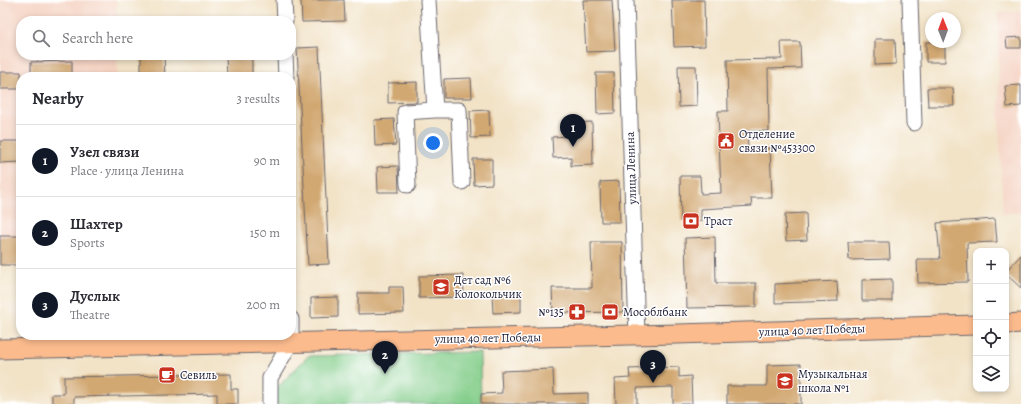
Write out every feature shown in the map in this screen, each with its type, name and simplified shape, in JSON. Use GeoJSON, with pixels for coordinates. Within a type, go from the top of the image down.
{"type":"FeatureCollection","features":[{"type":"Feature","properties":{"kind":"main road"},"geometry":{"type":"LineString","coordinates":[[1009,324],[1021,323]]}},
{"type":"Feature","properties":{"kind":"main road","name":"улица 40 лет Победы"},"geometry":{"type":"LineString","coordinates":[[0,349],[637,335],[973,325]]}},
{"type":"Feature","properties":{"kind":"street"},"geometry":{"type":"LineString","coordinates":[[284,0],[285,16]]}},
{"type":"Feature","properties":{"kind":"street"},"geometry":{"type":"LineString","coordinates":[[428,0],[435,110]]}},
{"type":"Feature","properties":{"kind":"street","name":"улица Ленина"},"geometry":{"type":"LineString","coordinates":[[626,0],[637,335]]}},
{"type":"Feature","properties":{"kind":"street"},"geometry":{"type":"LineString","coordinates":[[910,0],[914,123]]}},
{"type":"Feature","properties":{"kind":"street"},"geometry":{"type":"LineString","coordinates":[[285,60],[286,72]]}},
{"type":"Feature","properties":{"kind":"street"},"geometry":{"type":"LineString","coordinates":[[408,185],[405,112],[435,110],[459,110],[462,182]]}},
{"type":"Feature","properties":{"kind":"street"},"geometry":{"type":"LineString","coordinates":[[270,404],[270,378],[292,342]]}},
{"type":"Feature","properties":{"kind":"shaded area"},"geometry":{"type":"Polygon","coordinates":[[[0,0],[116,0],[117,16],[16,16],[16,60],[117,60],[118,72],[16,72],[16,236],[0,236],[0,0]]]}},
{"type":"Feature","properties":{"kind":"shaded area"},"geometry":{"type":"Polygon","coordinates":[[[1021,11],[1021,212],[1003,214],[999,120],[998,13],[1021,11]]]}},
{"type":"Feature","properties":{"kind":"green space"},"geometry":{"type":"Polygon","coordinates":[[[480,352],[481,404],[273,404],[273,392],[308,356],[480,352]]]}},
{"type":"Feature","properties":{"kind":"building"},"geometry":{"type":"Polygon","coordinates":[[[301,0],[344,0],[345,21],[302,22],[301,0]]]}},
{"type":"Feature","properties":{"kind":"building"},"geometry":{"type":"Polygon","coordinates":[[[583,0],[612,0],[615,51],[586,52],[583,0]]]}},
{"type":"Feature","properties":{"kind":"building"},"geometry":{"type":"Polygon","coordinates":[[[672,0],[704,0],[705,46],[674,47],[672,0]]]}},
{"type":"Feature","properties":{"kind":"building"},"geometry":{"type":"Polygon","coordinates":[[[1021,37],[1021,48],[1007,48],[1006,38],[1021,37]]]}},
{"type":"Feature","properties":{"kind":"building"},"geometry":{"type":"Polygon","coordinates":[[[875,39],[895,39],[896,64],[875,65],[875,39]]]}},
{"type":"Feature","properties":{"kind":"building"},"geometry":{"type":"Polygon","coordinates":[[[781,42],[800,42],[801,68],[768,69],[769,131],[747,131],[748,148],[770,148],[772,198],[751,198],[752,206],[701,209],[701,221],[681,221],[680,176],[700,176],[701,194],[721,193],[718,111],[728,111],[727,60],[782,59],[781,42]]]}},
{"type":"Feature","properties":{"kind":"building"},"geometry":{"type":"Polygon","coordinates":[[[319,47],[329,264],[308,265],[297,48],[319,47]]]}},
{"type":"Feature","properties":{"kind":"building"},"geometry":{"type":"Polygon","coordinates":[[[926,48],[945,48],[945,62],[926,62],[926,48]]]}},
{"type":"Feature","properties":{"kind":"building"},"geometry":{"type":"Polygon","coordinates":[[[141,60],[164,60],[165,72],[141,72],[141,60]]]}},
{"type":"Feature","properties":{"kind":"building"},"geometry":{"type":"Polygon","coordinates":[[[226,60],[252,60],[252,72],[227,72],[226,60]]]}},
{"type":"Feature","properties":{"kind":"building"},"geometry":{"type":"Polygon","coordinates":[[[72,61],[72,72],[31,72],[31,62],[72,61]]]}},
{"type":"Feature","properties":{"kind":"building"},"geometry":{"type":"Polygon","coordinates":[[[678,66],[696,66],[697,106],[679,107],[678,66]]]}},
{"type":"Feature","properties":{"kind":"building"},"geometry":{"type":"Polygon","coordinates":[[[0,72],[16,72],[16,89],[0,89],[0,72]]]}},
{"type":"Feature","properties":{"kind":"building"},"geometry":{"type":"Polygon","coordinates":[[[596,73],[614,73],[615,113],[597,114],[596,73]]]}},
{"type":"Feature","properties":{"kind":"building"},"geometry":{"type":"Polygon","coordinates":[[[471,78],[472,98],[444,98],[444,79],[471,78]]]}},
{"type":"Feature","properties":{"kind":"building"},"geometry":{"type":"Polygon","coordinates":[[[417,82],[417,102],[388,103],[388,83],[417,82]]]}},
{"type":"Feature","properties":{"kind":"building"},"geometry":{"type":"Polygon","coordinates":[[[1021,85],[1021,106],[1007,107],[1005,86],[1021,85]]]}},
{"type":"Feature","properties":{"kind":"building"},"geometry":{"type":"Polygon","coordinates":[[[927,88],[953,88],[954,106],[928,106],[927,88]]]}},
{"type":"Feature","properties":{"kind":"building"},"geometry":{"type":"Polygon","coordinates":[[[489,110],[490,137],[471,138],[470,111],[489,110]]]}},
{"type":"Feature","properties":{"kind":"building"},"geometry":{"type":"Polygon","coordinates":[[[394,119],[396,145],[375,146],[374,120],[394,119]]]}},
{"type":"Feature","properties":{"kind":"building"},"geometry":{"type":"Polygon","coordinates":[[[592,122],[593,165],[571,166],[571,157],[553,158],[552,137],[571,136],[570,123],[592,122]]]}},
{"type":"Feature","properties":{"kind":"building"},"geometry":{"type":"Polygon","coordinates":[[[0,141],[16,141],[16,162],[0,163],[0,141]]]}},
{"type":"Feature","properties":{"kind":"building"},"geometry":{"type":"Polygon","coordinates":[[[473,159],[492,159],[492,184],[474,185],[473,159]]]}},
{"type":"Feature","properties":{"kind":"building"},"geometry":{"type":"Polygon","coordinates":[[[398,166],[399,192],[378,192],[377,167],[398,166]]]}},
{"type":"Feature","properties":{"kind":"building"},"geometry":{"type":"Polygon","coordinates":[[[619,181],[620,222],[601,222],[600,182],[619,181]]]}},
{"type":"Feature","properties":{"kind":"building"},"geometry":{"type":"Polygon","coordinates":[[[806,213],[807,240],[786,241],[785,214],[806,213]]]}},
{"type":"Feature","properties":{"kind":"building"},"geometry":{"type":"Polygon","coordinates":[[[995,219],[997,242],[967,243],[968,282],[918,283],[917,259],[940,259],[937,223],[995,219]]]}},
{"type":"Feature","properties":{"kind":"building"},"geometry":{"type":"Polygon","coordinates":[[[0,236],[16,236],[16,265],[0,265],[0,236]]]}},
{"type":"Feature","properties":{"kind":"building"},"geometry":{"type":"Polygon","coordinates":[[[715,237],[716,283],[756,283],[756,307],[687,308],[685,238],[715,237]]]}},
{"type":"Feature","properties":{"kind":"building"},"geometry":{"type":"Polygon","coordinates":[[[591,242],[622,242],[623,312],[553,313],[552,288],[592,288],[591,242]]]}},
{"type":"Feature","properties":{"kind":"building"},"geometry":{"type":"Polygon","coordinates":[[[848,242],[889,242],[890,259],[849,260],[848,242]]]}},
{"type":"Feature","properties":{"kind":"building"},"geometry":{"type":"Polygon","coordinates":[[[1021,255],[1021,288],[1009,277],[1009,268],[1021,255]]]}},
{"type":"Feature","properties":{"kind":"building","name":"Дет сад №6 Колокольчик"},"geometry":{"type":"Polygon","coordinates":[[[463,275],[464,297],[419,298],[419,276],[463,275]]]}},
{"type":"Feature","properties":{"kind":"building"},"geometry":{"type":"Polygon","coordinates":[[[892,279],[892,301],[862,301],[862,280],[892,279]]]}},
{"type":"Feature","properties":{"kind":"building"},"geometry":{"type":"Polygon","coordinates":[[[837,281],[838,301],[775,303],[775,284],[837,281]]]}},
{"type":"Feature","properties":{"kind":"building"},"geometry":{"type":"Polygon","coordinates":[[[389,287],[403,287],[404,313],[358,314],[358,293],[389,293],[389,287]]]}},
{"type":"Feature","properties":{"kind":"building"},"geometry":{"type":"Polygon","coordinates":[[[521,292],[521,312],[493,313],[492,294],[521,292]]]}},
{"type":"Feature","properties":{"kind":"building"},"geometry":{"type":"Polygon","coordinates":[[[338,297],[338,317],[311,318],[311,298],[338,297]]]}},
{"type":"Feature","properties":{"kind":"building","name":"Музыкальная школа №1"},"geometry":{"type":"Polygon","coordinates":[[[801,364],[801,404],[727,404],[727,386],[767,386],[767,365],[801,364]]]}},
{"type":"Feature","properties":{"kind":"building"},"geometry":{"type":"Polygon","coordinates":[[[679,367],[679,377],[691,376],[692,404],[673,404],[673,387],[637,388],[637,404],[616,404],[615,379],[630,378],[629,369],[679,367]]]}},
{"type":"Feature","properties":{"kind":"building"},"geometry":{"type":"Polygon","coordinates":[[[553,369],[554,394],[588,393],[588,404],[481,404],[481,394],[502,393],[501,371],[553,369]]]}},
{"type":"Feature","properties":{"kind":"building"},"geometry":{"type":"Polygon","coordinates":[[[231,374],[231,389],[238,389],[238,404],[217,404],[217,394],[74,397],[74,404],[52,404],[52,394],[64,394],[64,377],[231,374]]]}},
{"type":"Feature","properties":{"kind":"place","name":"Отделение связи №453300"},"geometry":{"type":"Point","coordinates":[726,141]}},
{"type":"Feature","properties":{"kind":"place","name":"Узел связи"},"geometry":{"type":"Point","coordinates":[573,147]}},
{"type":"Feature","properties":{"kind":"place","name":"Траст"},"geometry":{"type":"Point","coordinates":[691,221]}},
{"type":"Feature","properties":{"kind":"place","name":"Дет сад №6 Колокольчик"},"geometry":{"type":"Point","coordinates":[441,287]}},
{"type":"Feature","properties":{"kind":"place","name":"№135"},"geometry":{"type":"Point","coordinates":[577,312]}},
{"type":"Feature","properties":{"kind":"place","name":"Мособлбанк"},"geometry":{"type":"Point","coordinates":[610,312]}},
{"type":"Feature","properties":{"kind":"place","name":"Шахтер"},"geometry":{"type":"Point","coordinates":[385,374]}},
{"type":"Feature","properties":{"kind":"place","name":"Севиль"},"geometry":{"type":"Point","coordinates":[167,375]}},
{"type":"Feature","properties":{"kind":"place","name":"Музыкальная школа №1"},"geometry":{"type":"Point","coordinates":[785,381]}},
{"type":"Feature","properties":{"kind":"place","name":"Дуслык"},"geometry":{"type":"Point","coordinates":[653,383]}}]}
